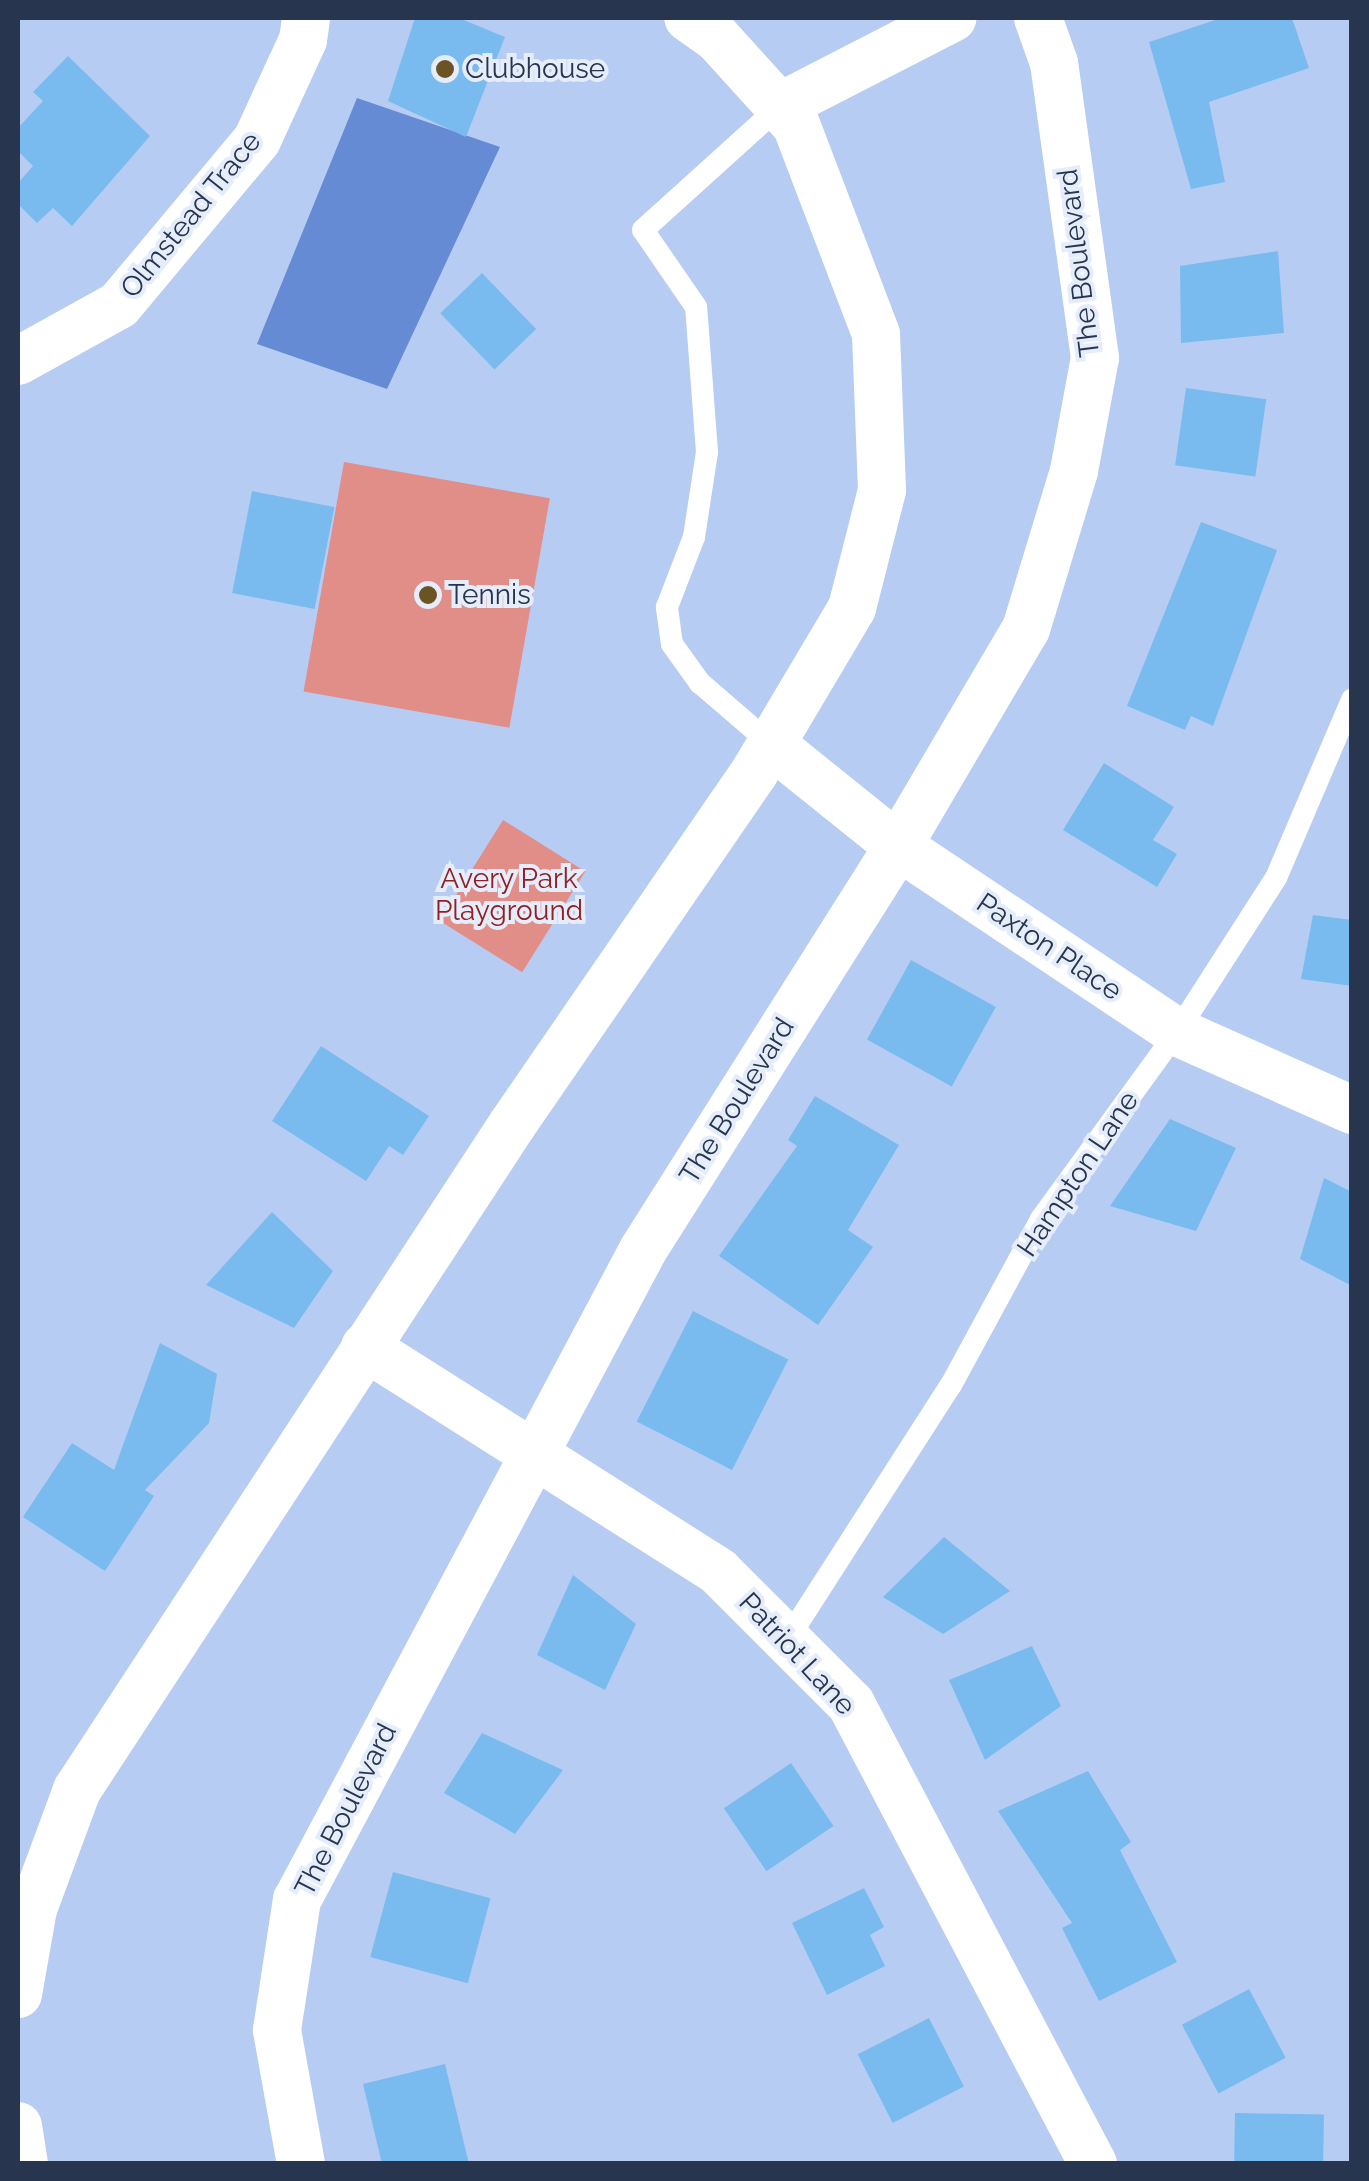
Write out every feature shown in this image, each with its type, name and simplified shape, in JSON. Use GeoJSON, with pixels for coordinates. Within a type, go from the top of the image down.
{"type":"FeatureCollection","features":[{"type":"Feature","properties":{"kind":"street","name":"Olmstead Trace"},"geometry":{"type":"LineString","coordinates":[[18,361],[118,305],[257,140],[303,40],[306,18]]}},
{"type":"Feature","properties":{"kind":"street"},"geometry":{"type":"LineString","coordinates":[[18,1994],[33,1909],[78,1790],[364,1347],[771,744],[852,608],[882,490],[876,334],[796,124],[717,38],[688,18]]}},
{"type":"Feature","properties":{"kind":"street"},"geometry":{"type":"LineString","coordinates":[[780,106],[952,18]]}},
{"type":"Feature","properties":{"kind":"street","name":"The Boulevard"},"geometry":{"type":"LineString","coordinates":[[301,2164],[277,2030],[298,1900],[643,1250],[898,846],[1026,629],[1074,471],[1095,358],[1054,63],[1038,18]]}},
{"type":"Feature","properties":{"kind":"street","name":"Paxton Place"},"geometry":{"type":"LineString","coordinates":[[771,744],[898,846],[1177,1032],[1352,1110]]}},
{"type":"Feature","properties":{"kind":"street","name":"Patriot Lane"},"geometry":{"type":"LineString","coordinates":[[364,1347],[719,1572],[851,1704],[1093,2164]]}},
{"type":"Feature","properties":{"kind":"street"},"geometry":{"type":"LineString","coordinates":[[18,2126],[24,2164]]}},
{"type":"Feature","properties":{"kind":"lane"},"geometry":{"type":"LineString","coordinates":[[771,744],[700,683],[672,644],[667,607],[694,537],[708,452],[696,307],[643,230],[780,106]]}},
{"type":"Feature","properties":{"kind":"lane","name":"Hampton Lane"},"geometry":{"type":"LineString","coordinates":[[787,1640],[950,1385],[1041,1219],[1177,1032],[1276,878],[1352,700]]}},
{"type":"Feature","properties":{"kind":"green space","name":"Tennis"},"geometry":{"type":"Polygon","coordinates":[[[344,462],[550,498],[509,728],[304,691],[344,462]]]}},
{"type":"Feature","properties":{"kind":"green space","name":"Avery Park Playground"},"geometry":{"type":"Polygon","coordinates":[[[503,820],[585,871],[522,972],[440,921],[503,820]]]}},
{"type":"Feature","properties":{"kind":"water"},"geometry":{"type":"Polygon","coordinates":[[[357,98],[500,147],[387,389],[257,344],[357,98]]]}},
{"type":"Feature","properties":{"kind":"building","name":"Clubhouse"},"geometry":{"type":"Polygon","coordinates":[[[415,18],[459,18],[505,37],[466,137],[388,101],[415,18]]]}},
{"type":"Feature","properties":{"kind":"building"},"geometry":{"type":"Polygon","coordinates":[[[1221,18],[1292,18],[1309,68],[1209,102],[1225,182],[1191,189],[1149,42],[1221,18]]]}},
{"type":"Feature","properties":{"kind":"building"},"geometry":{"type":"Polygon","coordinates":[[[68,56],[150,136],[72,226],[53,208],[37,223],[18,204],[18,183],[33,166],[18,151],[18,128],[43,101],[33,92],[68,56]]]}},
{"type":"Feature","properties":{"kind":"building"},"geometry":{"type":"Polygon","coordinates":[[[1278,251],[1284,333],[1181,343],[1180,266],[1278,251]]]}},
{"type":"Feature","properties":{"kind":"building"},"geometry":{"type":"Polygon","coordinates":[[[482,273],[536,329],[494,369],[440,313],[482,273]]]}},
{"type":"Feature","properties":{"kind":"building"},"geometry":{"type":"Polygon","coordinates":[[[1186,388],[1266,399],[1255,477],[1175,465],[1186,388]]]}},
{"type":"Feature","properties":{"kind":"building"},"geometry":{"type":"Polygon","coordinates":[[[252,491],[334,507],[315,609],[232,593],[252,491]]]}},
{"type":"Feature","properties":{"kind":"building"},"geometry":{"type":"Polygon","coordinates":[[[1201,522],[1277,550],[1213,726],[1191,716],[1185,730],[1127,706],[1201,522]]]}},
{"type":"Feature","properties":{"kind":"building"},"geometry":{"type":"Polygon","coordinates":[[[1104,763],[1174,807],[1153,840],[1177,854],[1157,887],[1063,830],[1104,763]]]}},
{"type":"Feature","properties":{"kind":"building"},"geometry":{"type":"Polygon","coordinates":[[[1313,915],[1352,920],[1352,986],[1301,979],[1313,915]]]}},
{"type":"Feature","properties":{"kind":"building"},"geometry":{"type":"Polygon","coordinates":[[[911,960],[996,1007],[952,1087],[867,1040],[911,960]]]}},
{"type":"Feature","properties":{"kind":"building"},"geometry":{"type":"Polygon","coordinates":[[[321,1046],[429,1116],[403,1155],[389,1146],[366,1181],[272,1121],[321,1046]]]}},
{"type":"Feature","properties":{"kind":"building"},"geometry":{"type":"Polygon","coordinates":[[[815,1096],[899,1145],[848,1230],[873,1247],[818,1325],[719,1256],[797,1146],[788,1140],[815,1096]]]}},
{"type":"Feature","properties":{"kind":"building"},"geometry":{"type":"Polygon","coordinates":[[[1170,1119],[1236,1148],[1196,1231],[1110,1206],[1170,1119]]]}},
{"type":"Feature","properties":{"kind":"building"},"geometry":{"type":"Polygon","coordinates":[[[1324,1178],[1352,1192],[1352,1286],[1300,1259],[1324,1178]]]}},
{"type":"Feature","properties":{"kind":"building"},"geometry":{"type":"Polygon","coordinates":[[[272,1212],[333,1271],[294,1328],[206,1285],[272,1212]]]}},
{"type":"Feature","properties":{"kind":"building"},"geometry":{"type":"Polygon","coordinates":[[[693,1311],[788,1360],[732,1470],[637,1421],[693,1311]]]}},
{"type":"Feature","properties":{"kind":"building"},"geometry":{"type":"Polygon","coordinates":[[[160,1343],[217,1374],[209,1423],[145,1490],[154,1496],[105,1571],[23,1517],[72,1443],[114,1470],[160,1343]]]}},
{"type":"Feature","properties":{"kind":"building"},"geometry":{"type":"Polygon","coordinates":[[[944,1537],[1010,1591],[943,1634],[883,1597],[944,1537]]]}},
{"type":"Feature","properties":{"kind":"building"},"geometry":{"type":"Polygon","coordinates":[[[573,1575],[636,1624],[605,1690],[537,1655],[573,1575]]]}},
{"type":"Feature","properties":{"kind":"building"},"geometry":{"type":"Polygon","coordinates":[[[1032,1646],[1061,1706],[985,1760],[949,1680],[1032,1646]]]}},
{"type":"Feature","properties":{"kind":"building"},"geometry":{"type":"Polygon","coordinates":[[[482,1733],[563,1770],[515,1834],[444,1793],[482,1733]]]}},
{"type":"Feature","properties":{"kind":"building"},"geometry":{"type":"Polygon","coordinates":[[[791,1763],[833,1826],[766,1871],[724,1808],[791,1763]]]}},
{"type":"Feature","properties":{"kind":"building"},"geometry":{"type":"Polygon","coordinates":[[[1088,1771],[1131,1842],[1120,1850],[1177,1962],[1099,2001],[1062,1928],[1072,1923],[998,1811],[1088,1771]]]}},
{"type":"Feature","properties":{"kind":"building"},"geometry":{"type":"Polygon","coordinates":[[[393,1872],[491,1898],[468,1983],[370,1957],[393,1872]]]}},
{"type":"Feature","properties":{"kind":"building"},"geometry":{"type":"Polygon","coordinates":[[[864,1888],[884,1927],[870,1935],[885,1966],[827,1995],[792,1923],[864,1888]]]}},
{"type":"Feature","properties":{"kind":"building"},"geometry":{"type":"Polygon","coordinates":[[[1249,1989],[1286,2058],[1219,2094],[1182,2025],[1249,1989]]]}},
{"type":"Feature","properties":{"kind":"building"},"geometry":{"type":"Polygon","coordinates":[[[929,2018],[964,2087],[893,2123],[858,2054],[929,2018]]]}},
{"type":"Feature","properties":{"kind":"building"},"geometry":{"type":"Polygon","coordinates":[[[445,2064],[469,2164],[382,2164],[363,2084],[445,2064]]]}},
{"type":"Feature","properties":{"kind":"building"},"geometry":{"type":"Polygon","coordinates":[[[1235,2113],[1324,2115],[1323,2164],[1234,2164],[1235,2113]]]}},
{"type":"Feature","properties":{"kind":"place","name":"Clubhouse"},"geometry":{"type":"Point","coordinates":[445,69]}},
{"type":"Feature","properties":{"kind":"place","name":"Tennis"},"geometry":{"type":"Point","coordinates":[428,595]}}]}
